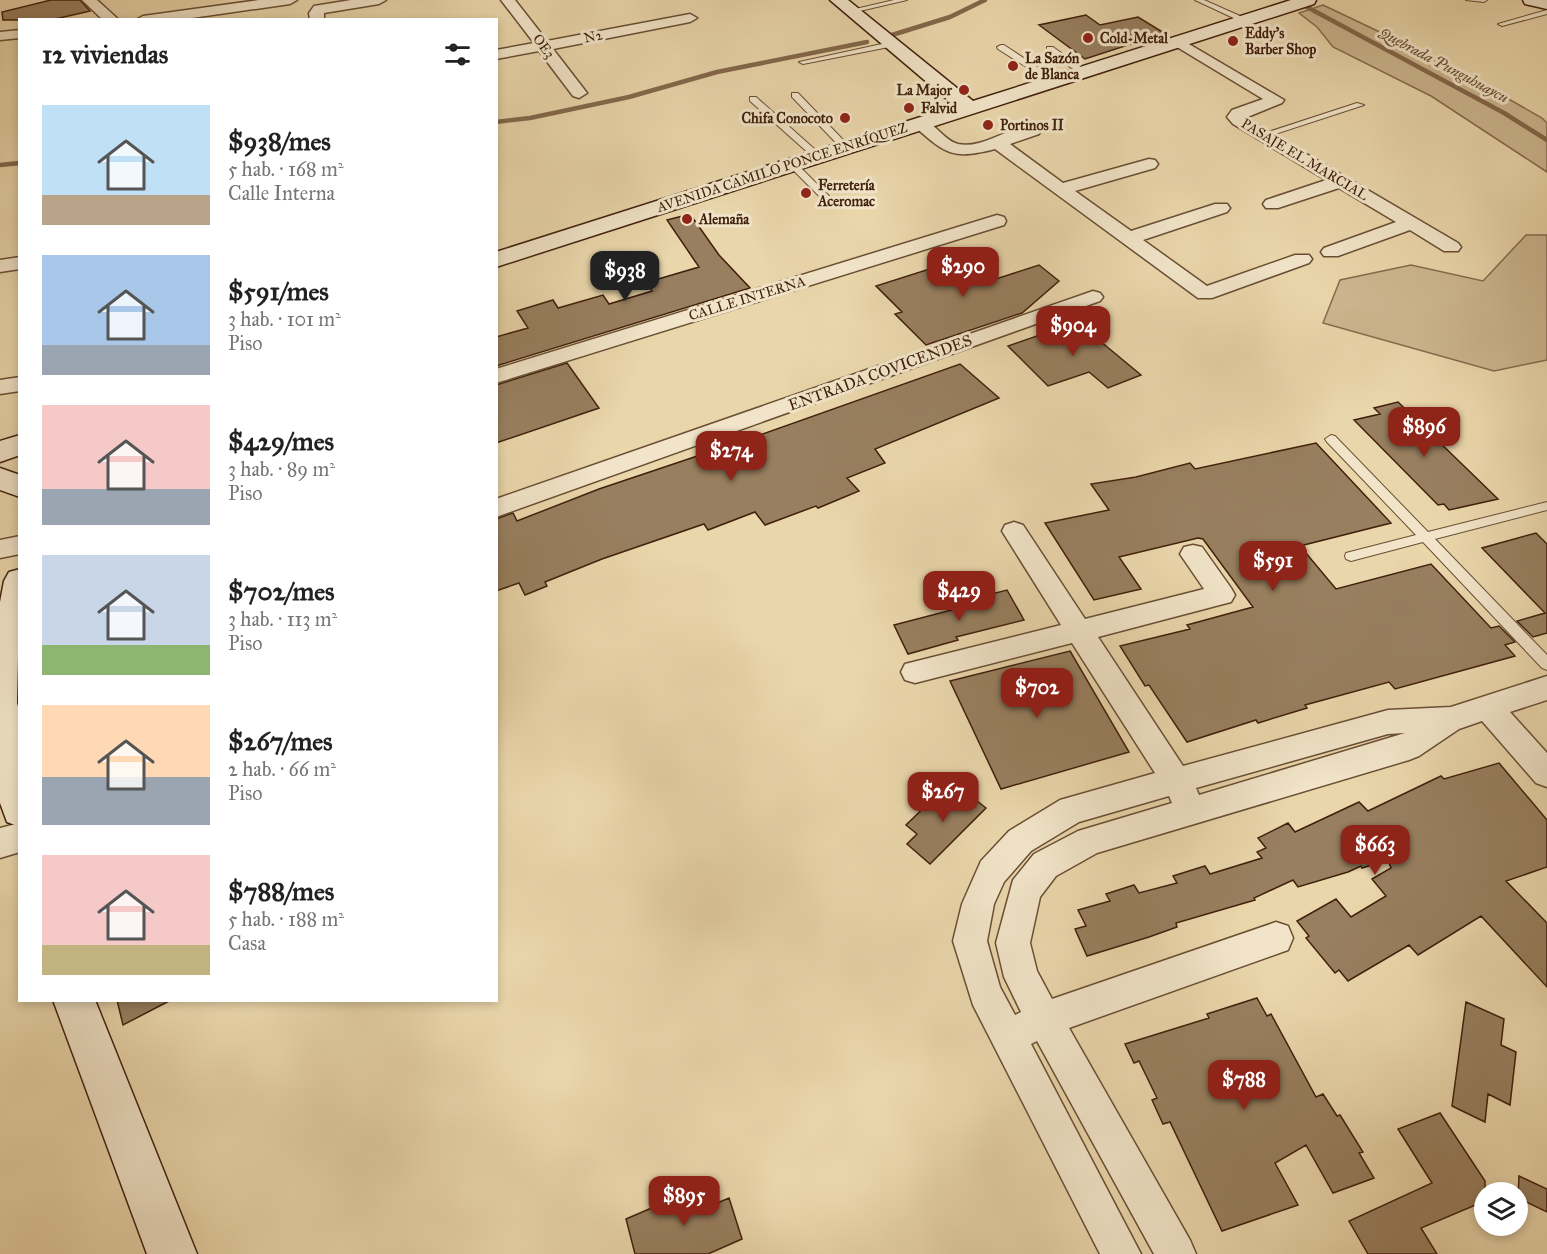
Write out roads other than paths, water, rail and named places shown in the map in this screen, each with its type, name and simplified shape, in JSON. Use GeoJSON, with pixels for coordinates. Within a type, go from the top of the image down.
{"type":"FeatureCollection","features":[{"type":"Feature","properties":{"kind":"main road"},"geometry":{"type":"LineString","coordinates":[[1531,0],[1546,2]]}},
{"type":"Feature","properties":{"kind":"main road","name":"AVENIDA CAMILO PONCE ENRÍQUEZ"},"geometry":{"type":"LineString","coordinates":[[498,259],[968,107],[1306,1]]}},
{"type":"Feature","properties":{"kind":"main road"},"geometry":{"type":"LineString","coordinates":[[845,6],[968,107]]}},
{"type":"Feature","properties":{"kind":"main road"},"geometry":{"type":"LineString","coordinates":[[0,452],[18,445]]}},
{"type":"Feature","properties":{"kind":"main road"},"geometry":{"type":"LineString","coordinates":[[0,478],[18,486]]}},
{"type":"Feature","properties":{"kind":"main road"},"geometry":{"type":"LineString","coordinates":[[18,596],[5,690],[18,794]]}},
{"type":"Feature","properties":{"kind":"main road"},"geometry":{"type":"LineString","coordinates":[[75,1002],[172,1254]]}},
{"type":"Feature","properties":{"kind":"street"},"geometry":{"type":"LineString","coordinates":[[89,0],[110,18]]}},
{"type":"Feature","properties":{"kind":"street"},"geometry":{"type":"LineString","coordinates":[[158,18],[290,0]]}},
{"type":"Feature","properties":{"kind":"street","name":"OE3"},"geometry":{"type":"LineString","coordinates":[[509,0],[579,93]]}},
{"type":"Feature","properties":{"kind":"street"},"geometry":{"type":"LineString","coordinates":[[317,18],[316,13],[319,9],[378,4]]}},
{"type":"Feature","properties":{"kind":"street","name":"N2"},"geometry":{"type":"LineString","coordinates":[[498,55],[690,18]]}},
{"type":"Feature","properties":{"kind":"street"},"geometry":{"type":"LineString","coordinates":[[0,36],[18,34]]}},
{"type":"Feature","properties":{"kind":"street","name":"PASAJE EL MARCIAL"},"geometry":{"type":"LineString","coordinates":[[1173,42],[1276,100],[1238,112],[1235,117],[1452,247]]}},
{"type":"Feature","properties":{"kind":"street"},"geometry":{"type":"LineString","coordinates":[[920,123],[948,147],[959,151],[1033,130]]}},
{"type":"Feature","properties":{"kind":"street"},"geometry":{"type":"LineString","coordinates":[[996,142],[1205,294],[1302,259]]}},
{"type":"Feature","properties":{"kind":"street"},"geometry":{"type":"LineString","coordinates":[[1060,189],[1149,164]]}},
{"type":"Feature","properties":{"kind":"street"},"geometry":{"type":"LineString","coordinates":[[1272,204],[1341,181]]}},
{"type":"Feature","properties":{"kind":"street"},"geometry":{"type":"LineString","coordinates":[[1129,238],[1221,208]]}},
{"type":"Feature","properties":{"kind":"street","name":"CALLE INTERNA"},"geometry":{"type":"LineString","coordinates":[[498,375],[997,221]]}},
{"type":"Feature","properties":{"kind":"street"},"geometry":{"type":"LineString","coordinates":[[1331,252],[1412,223]]}},
{"type":"Feature","properties":{"kind":"street"},"geometry":{"type":"LineString","coordinates":[[0,266],[18,263]]}},
{"type":"Feature","properties":{"kind":"street","name":"ENTRADA COVICENDES"},"geometry":{"type":"LineString","coordinates":[[498,507],[1093,297]]}},
{"type":"Feature","properties":{"kind":"street"},"geometry":{"type":"LineString","coordinates":[[0,387],[18,384]]}},
{"type":"Feature","properties":{"kind":"street"},"geometry":{"type":"LineString","coordinates":[[1014,531],[1176,780],[1191,810]]}},
{"type":"Feature","properties":{"kind":"street"},"geometry":{"type":"LineString","coordinates":[[0,549],[18,545]]}},
{"type":"Feature","properties":{"kind":"street"},"geometry":{"type":"LineString","coordinates":[[915,672],[1221,595],[1193,554]]}},
{"type":"Feature","properties":{"kind":"street"},"geometry":{"type":"LineString","coordinates":[[1121,1254],[985,993],[970,942],[978,904],[992,872],[1020,841],[1071,810],[1388,722],[1451,719],[1547,688]]}},
{"type":"Feature","properties":{"kind":"street"},"geometry":{"type":"LineString","coordinates":[[1488,707],[1547,774]]}},
{"type":"Feature","properties":{"kind":"street"},"geometry":{"type":"LineString","coordinates":[[1176,1254],[1021,977],[1013,943],[1025,891],[1045,865],[1089,841],[1409,747],[1451,719]]}},
{"type":"Feature","properties":{"kind":"street"},"geometry":{"type":"LineString","coordinates":[[1256,758],[1273,786]]}},
{"type":"Feature","properties":{"kind":"street"},"geometry":{"type":"LineString","coordinates":[[0,843],[18,838]]}},
{"type":"Feature","properties":{"kind":"street"},"geometry":{"type":"LineString","coordinates":[[1008,1037],[1044,1019],[1276,938]]}},
{"type":"Feature","properties":{"kind":"lane"},"geometry":{"type":"LineString","coordinates":[[845,6],[904,0]]}},
{"type":"Feature","properties":{"kind":"lane"},"geometry":{"type":"LineString","coordinates":[[1198,0],[1245,20]]}},
{"type":"Feature","properties":{"kind":"lane"},"geometry":{"type":"LineString","coordinates":[[1469,0],[1484,0]]}},
{"type":"Feature","properties":{"kind":"lane"},"geometry":{"type":"LineString","coordinates":[[1502,24],[1547,12]]}},
{"type":"Feature","properties":{"kind":"lane"},"geometry":{"type":"LineString","coordinates":[[1133,43],[1156,37],[1173,42]]}},
{"type":"Feature","properties":{"kind":"lane"},"geometry":{"type":"LineString","coordinates":[[803,62],[891,44]]}},
{"type":"Feature","properties":{"kind":"lane"},"geometry":{"type":"LineString","coordinates":[[1001,47],[1053,80]]}},
{"type":"Feature","properties":{"kind":"lane"},"geometry":{"type":"LineString","coordinates":[[1050,50],[1082,71]]}},
{"type":"Feature","properties":{"kind":"lane"},"geometry":{"type":"LineString","coordinates":[[795,95],[845,147]]}},
{"type":"Feature","properties":{"kind":"lane"},"geometry":{"type":"LineString","coordinates":[[753,99],[778,125],[788,129],[817,156]]}},
{"type":"Feature","properties":{"kind":"lane"},"geometry":{"type":"LineString","coordinates":[[1263,135],[1360,105]]}},
{"type":"Feature","properties":{"kind":"lane"},"geometry":{"type":"LineString","coordinates":[[792,164],[832,204]]}},
{"type":"Feature","properties":{"kind":"lane"},"geometry":{"type":"LineString","coordinates":[[1331,439],[1547,664]]}},
{"type":"Feature","properties":{"kind":"lane"},"geometry":{"type":"LineString","coordinates":[[1351,556],[1547,506]]}},
{"type":"Feature","properties":{"kind":"waterway"},"geometry":{"type":"LineString","coordinates":[[892,35],[950,17],[985,0]]}},
{"type":"Feature","properties":{"kind":"waterway","name":"Quebrada Punguhuaycu"},"geometry":{"type":"LineString","coordinates":[[1294,0],[1504,113],[1547,140]]}},
{"type":"Feature","properties":{"kind":"waterway"},"geometry":{"type":"LineString","coordinates":[[498,122],[530,118],[629,97],[717,72],[867,42]]}},
{"type":"Feature","properties":{"kind":"waterway"},"geometry":{"type":"LineString","coordinates":[[0,165],[18,163]]}},
{"type":"Feature","properties":{"kind":"place","name":"Cold-Metal"},"geometry":{"type":"Point","coordinates":[1088,38]}},
{"type":"Feature","properties":{"kind":"place","name":"Eddy's Barber Shop"},"geometry":{"type":"Point","coordinates":[1233,41]}},
{"type":"Feature","properties":{"kind":"place","name":"La Sazón de Blanca"},"geometry":{"type":"Point","coordinates":[1013,66]}},
{"type":"Feature","properties":{"kind":"place","name":"La Major"},"geometry":{"type":"Point","coordinates":[964,90]}},
{"type":"Feature","properties":{"kind":"place","name":"Falvid"},"geometry":{"type":"Point","coordinates":[909,108]}},
{"type":"Feature","properties":{"kind":"place","name":"Chifa Conocoto"},"geometry":{"type":"Point","coordinates":[845,118]}},
{"type":"Feature","properties":{"kind":"place","name":"Portinos II"},"geometry":{"type":"Point","coordinates":[988,125]}},
{"type":"Feature","properties":{"kind":"place","name":"Ferretería Aceromac"},"geometry":{"type":"Point","coordinates":[806,193]}},
{"type":"Feature","properties":{"kind":"place","name":"Alemaña"},"geometry":{"type":"Point","coordinates":[687,219]}}]}
